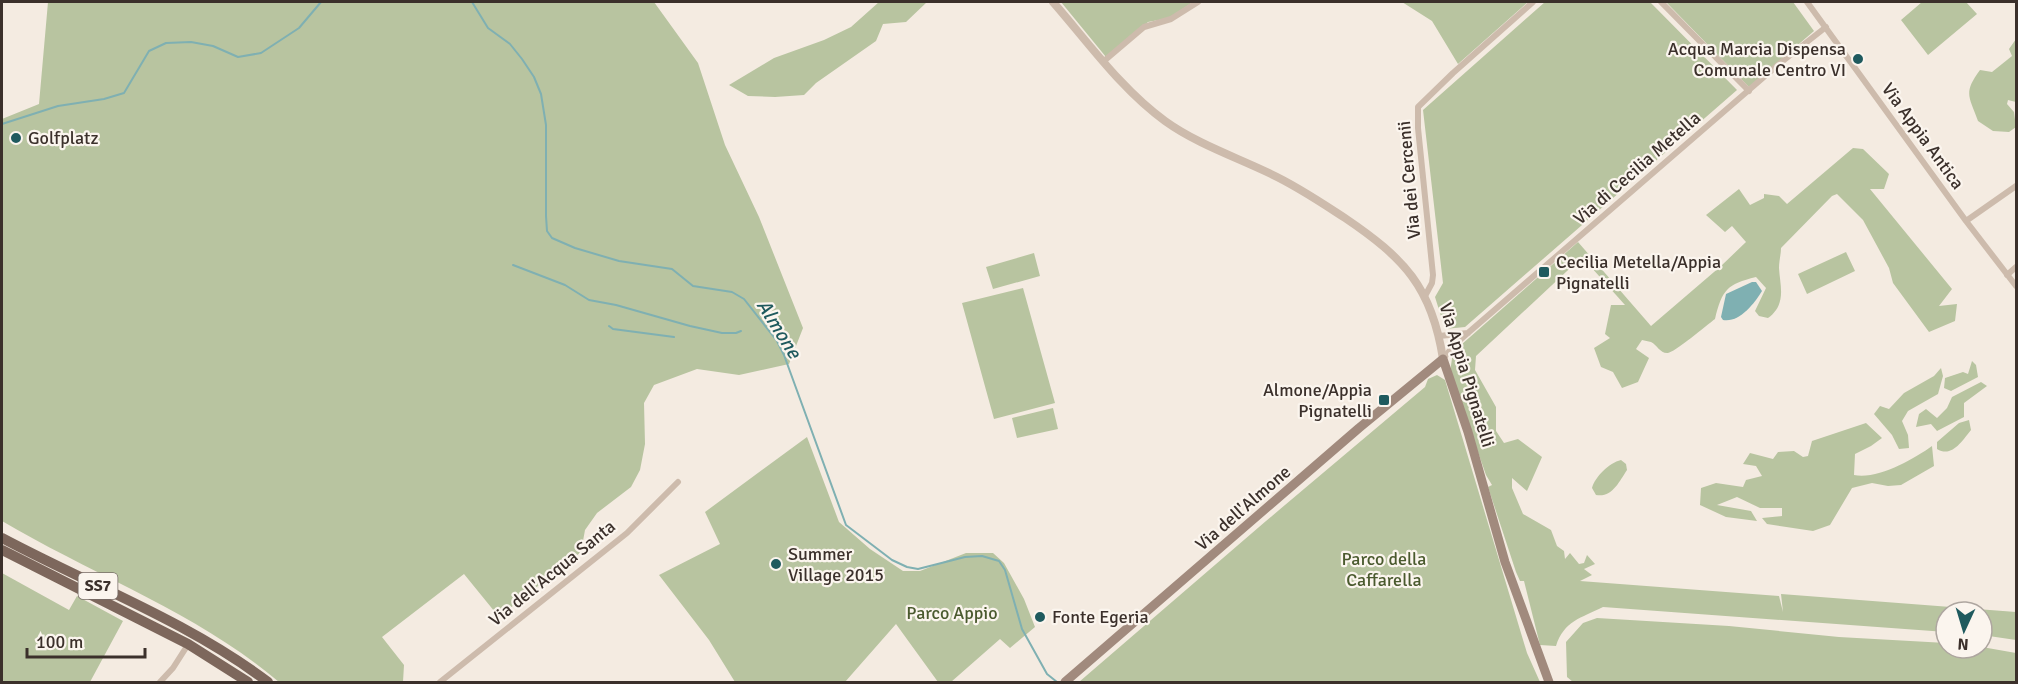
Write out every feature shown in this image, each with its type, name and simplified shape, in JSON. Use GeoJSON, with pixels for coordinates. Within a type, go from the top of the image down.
{"type":"FeatureCollection","features":[{"type":"Feature","properties":{"kind":"main road","name":"Via dell'Almone"},"geometry":{"type":"LineString","coordinates":[[1066,682],[1359,428],[1443,359]]}},
{"type":"Feature","properties":{"kind":"main road","name":"Via Appia Pignatelli"},"geometry":{"type":"LineString","coordinates":[[1443,359],[1468,432],[1505,562],[1549,682]]}},
{"type":"Feature","properties":{"kind":"main road","name":"SS7"},"geometry":{"type":"LineString","coordinates":[[2,538],[191,639],[248,682]]}},
{"type":"Feature","properties":{"kind":"main road","name":"SS7"},"geometry":{"type":"LineString","coordinates":[[2,550],[231,656],[268,682]]}},
{"type":"Feature","properties":{"kind":"street","name":"Via Appia Pignatelli"},"geometry":{"type":"LineString","coordinates":[[1053,2],[1140,100],[1167,123],[1196,140],[1273,175],[1334,210],[1381,243],[1402,263],[1425,296],[1439,336],[1443,359]]}},
{"type":"Feature","properties":{"kind":"street"},"geometry":{"type":"LineString","coordinates":[[1104,61],[1144,27],[1171,19],[1198,2]]}},
{"type":"Feature","properties":{"kind":"street","name":"Via dei Cercenii"},"geometry":{"type":"LineString","coordinates":[[1425,296],[1432,283],[1433,275],[1418,128],[1418,107],[1533,2]]}},
{"type":"Feature","properties":{"kind":"street"},"geometry":{"type":"LineString","coordinates":[[1661,2],[1749,91]]}},
{"type":"Feature","properties":{"kind":"street","name":"Via Appia Antica"},"geometry":{"type":"LineString","coordinates":[[1807,2],[2016,286]]}},
{"type":"Feature","properties":{"kind":"street","name":"Via di Cecilia Metella"},"geometry":{"type":"LineString","coordinates":[[1443,359],[1468,333],[1812,36],[1826,27]]}},
{"type":"Feature","properties":{"kind":"street"},"geometry":{"type":"LineString","coordinates":[[1966,221],[2016,186]]}},
{"type":"Feature","properties":{"kind":"street"},"geometry":{"type":"LineString","coordinates":[[2007,274],[2016,267]]}},
{"type":"Feature","properties":{"kind":"street"},"geometry":{"type":"LineString","coordinates":[[1439,336],[1468,333]]}},
{"type":"Feature","properties":{"kind":"street","name":"Via dell'Acqua Santa"},"geometry":{"type":"LineString","coordinates":[[440,682],[627,533],[678,482]]}},
{"type":"Feature","properties":{"kind":"street"},"geometry":{"type":"LineString","coordinates":[[160,682],[173,668],[191,639]]}},
{"type":"Feature","properties":{"kind":"green space"},"geometry":{"type":"Polygon","coordinates":[[[48,2],[654,2],[698,63],[725,145],[759,217],[803,328],[789,364],[739,375],[697,369],[654,385],[644,403],[645,444],[640,470],[631,487],[597,513],[585,530],[581,552],[499,617],[464,574],[382,637],[404,665],[403,682],[279,682],[248,657],[180,615],[2,521],[2,119],[39,104],[48,2]]]}},
{"type":"Feature","properties":{"kind":"green space"},"geometry":{"type":"Polygon","coordinates":[[[879,2],[927,2],[906,22],[883,24],[876,41],[816,83],[804,95],[748,96],[729,85],[774,58],[824,40],[851,27],[879,2]]]}},
{"type":"Feature","properties":{"kind":"green space"},"geometry":{"type":"Polygon","coordinates":[[[1061,2],[1193,2],[1169,18],[1148,22],[1106,57],[1061,2]]]}},
{"type":"Feature","properties":{"kind":"green space"},"geometry":{"type":"Polygon","coordinates":[[[1402,2],[1528,2],[1458,64],[1432,21],[1402,2]]]}},
{"type":"Feature","properties":{"kind":"green space"},"geometry":{"type":"Polygon","coordinates":[[[1545,2],[1650,2],[1737,90],[1465,327],[1445,329],[1435,297],[1443,283],[1423,110],[1545,2]]]}},
{"type":"Feature","properties":{"kind":"green space"},"geometry":{"type":"Polygon","coordinates":[[[1666,2],[1793,2],[1814,31],[1749,87],[1666,2]]]}},
{"type":"Feature","properties":{"kind":"green space"},"geometry":{"type":"Polygon","coordinates":[[[1922,2],[1966,2],[1977,14],[1928,55],[1901,20],[1922,2]]]}},
{"type":"Feature","properties":{"kind":"green space"},"geometry":{"type":"Polygon","coordinates":[[[2016,39],[2016,102],[2008,100],[2007,104],[2014,112],[2016,127],[2009,132],[1993,131],[1978,121],[1969,95],[1971,84],[1980,70],[1992,72],[2012,56],[2009,49],[2016,39]]]}},
{"type":"Feature","properties":{"kind":"green space"},"geometry":{"type":"Polygon","coordinates":[[[1853,148],[1863,149],[1889,174],[1884,189],[1870,189],[1952,289],[1939,306],[1957,304],[1955,321],[1929,332],[1893,283],[1889,268],[1863,220],[1837,194],[1832,196],[1781,248],[1779,268],[1781,294],[1774,313],[1768,318],[1759,316],[1755,311],[1766,288],[1756,277],[1738,282],[1723,295],[1715,319],[1676,349],[1665,353],[1651,342],[1642,340],[1636,349],[1649,358],[1638,382],[1622,388],[1613,372],[1601,367],[1594,348],[1610,338],[1605,334],[1611,305],[1625,305],[1582,257],[1476,356],[1475,370],[1496,407],[1496,431],[1504,443],[1518,439],[1542,457],[1527,491],[1512,478],[1512,488],[1523,514],[1551,530],[1557,546],[1564,551],[1565,559],[1570,553],[1579,564],[1584,563],[1587,555],[1595,564],[1584,569],[1592,575],[1580,581],[1779,596],[1783,612],[1781,594],[1934,606],[1934,631],[1603,607],[1574,621],[1564,631],[1556,646],[1540,645],[1524,581],[1520,581],[1516,572],[1488,487],[1492,485],[1486,475],[1450,372],[1453,352],[1578,242],[1651,326],[1746,242],[1732,226],[1725,232],[1706,215],[1739,189],[1750,205],[1764,198],[1764,194],[1779,196],[1787,204],[1853,148]]]}},
{"type":"Feature","properties":{"kind":"green space"},"geometry":{"type":"Polygon","coordinates":[[[1846,252],[1855,271],[1807,294],[1798,274],[1846,252]]]}},
{"type":"Feature","properties":{"kind":"green space"},"geometry":{"type":"Polygon","coordinates":[[[1034,253],[1040,276],[993,289],[986,267],[1034,253]]]}},
{"type":"Feature","properties":{"kind":"green space"},"geometry":{"type":"Polygon","coordinates":[[[1023,288],[1055,403],[994,419],[962,303],[1023,288]]]}},
{"type":"Feature","properties":{"kind":"green space"},"geometry":{"type":"Polygon","coordinates":[[[1972,361],[1976,365],[1978,377],[1951,391],[1944,388],[1945,378],[1963,372],[1968,374],[1972,361]]]}},
{"type":"Feature","properties":{"kind":"green space"},"geometry":{"type":"Polygon","coordinates":[[[1941,368],[1943,376],[1938,394],[1908,411],[1902,421],[1908,435],[1909,448],[1899,449],[1892,435],[1874,414],[1880,406],[1889,409],[1904,393],[1934,376],[1941,368]]]}},
{"type":"Feature","properties":{"kind":"green space","name":"Parco della Caffarella"},"geometry":{"type":"Polygon","coordinates":[[[1437,375],[1445,380],[1527,653],[1540,682],[1079,682],[1425,387],[1428,379],[1437,375]]]}},
{"type":"Feature","properties":{"kind":"green space"},"geometry":{"type":"Polygon","coordinates":[[[1981,382],[1987,386],[1964,403],[1964,417],[1937,431],[1931,424],[1916,427],[1919,414],[1926,409],[1937,418],[1947,408],[1952,397],[1981,382]]]}},
{"type":"Feature","properties":{"kind":"green space"},"geometry":{"type":"Polygon","coordinates":[[[1053,408],[1058,429],[1017,438],[1012,418],[1053,408]]]}},
{"type":"Feature","properties":{"kind":"green space"},"geometry":{"type":"Polygon","coordinates":[[[1969,420],[1971,430],[1956,447],[1947,451],[1937,449],[1937,442],[1959,423],[1969,420]]]}},
{"type":"Feature","properties":{"kind":"green space"},"geometry":{"type":"Polygon","coordinates":[[[1866,423],[1882,438],[1855,454],[1854,475],[1863,476],[1884,471],[1915,457],[1932,446],[1934,466],[1901,485],[1888,486],[1872,483],[1852,488],[1830,525],[1813,531],[1767,524],[1762,518],[1782,516],[1782,508],[1760,508],[1737,497],[1717,505],[1751,511],[1757,521],[1726,517],[1700,505],[1701,488],[1716,483],[1743,487],[1746,480],[1762,476],[1756,466],[1743,464],[1750,453],[1773,459],[1778,452],[1794,451],[1803,457],[1808,456],[1812,441],[1866,423]]]}},
{"type":"Feature","properties":{"kind":"green space","name":"Summer Village 2015"},"geometry":{"type":"Polygon","coordinates":[[[807,437],[839,522],[870,549],[903,571],[920,571],[966,553],[993,553],[1004,563],[1024,599],[1035,627],[1010,648],[1000,639],[951,682],[938,682],[896,624],[845,682],[735,682],[709,640],[659,575],[720,544],[705,512],[807,437]]]}},
{"type":"Feature","properties":{"kind":"green space"},"geometry":{"type":"Polygon","coordinates":[[[1621,460],[1626,464],[1627,470],[1618,484],[1611,492],[1596,495],[1592,488],[1596,479],[1607,467],[1621,460]]]}},
{"type":"Feature","properties":{"kind":"green space"},"geometry":{"type":"Polygon","coordinates":[[[2,573],[69,610],[77,596],[123,621],[90,682],[2,682],[2,573]]]}},
{"type":"Feature","properties":{"kind":"green space"},"geometry":{"type":"Polygon","coordinates":[[[1994,610],[2016,612],[2016,640],[1994,637],[1994,610]]]}},
{"type":"Feature","properties":{"kind":"green space"},"geometry":{"type":"Polygon","coordinates":[[[1597,618],[1934,642],[1934,660],[1994,660],[1994,649],[2016,653],[2016,682],[1573,682],[1567,677],[1566,642],[1583,623],[1597,618]]]}},
{"type":"Feature","properties":{"kind":"water"},"geometry":{"type":"Polygon","coordinates":[[[1756,282],[1762,291],[1755,301],[1746,312],[1735,319],[1723,320],[1721,317],[1726,294],[1756,282]]]}},
{"type":"Feature","properties":{"kind":"waterway"},"geometry":{"type":"LineString","coordinates":[[2,124],[58,106],[104,99],[124,93],[149,51],[166,43],[191,42],[213,46],[238,57],[261,53],[299,28],[321,2]]}},
{"type":"Feature","properties":{"kind":"waterway","name":"Almone"},"geometry":{"type":"LineString","coordinates":[[472,2],[488,28],[510,44],[522,59],[534,77],[541,94],[546,125],[547,231],[552,238],[575,248],[619,261],[672,269],[693,286],[732,292],[744,299],[777,341],[784,355],[846,525],[892,560],[907,567],[918,569],[965,557],[982,556],[999,561],[1005,570],[1022,629],[1047,674],[1057,682]]}},
{"type":"Feature","properties":{"kind":"waterway"},"geometry":{"type":"LineString","coordinates":[[513,265],[565,285],[589,300],[722,333],[741,331]]}},
{"type":"Feature","properties":{"kind":"waterway"},"geometry":{"type":"LineString","coordinates":[[609,326],[613,329],[674,337]]}},
{"type":"Feature","properties":{"kind":"place","name":"Acqua Marcia Dispensa Comunale Centro VI"},"geometry":{"type":"Point","coordinates":[1858,59]}},
{"type":"Feature","properties":{"kind":"place","name":"Golfplatz"},"geometry":{"type":"Point","coordinates":[16,138]}},
{"type":"Feature","properties":{"kind":"place","name":"Cecilia Metella/Appia Pignatelli"},"geometry":{"type":"Point","coordinates":[1544,272]}},
{"type":"Feature","properties":{"kind":"place","name":"Almone/Appia Pignatelli"},"geometry":{"type":"Point","coordinates":[1384,400]}},
{"type":"Feature","properties":{"kind":"place","name":"Summer Village 2015"},"geometry":{"type":"Point","coordinates":[776,564]}},
{"type":"Feature","properties":{"kind":"place","name":"Fonte Egeria"},"geometry":{"type":"Point","coordinates":[1040,617]}},
{"type":"Feature","properties":{"kind":"park label","name":"Parco Appio"},"geometry":{"type":"Point","coordinates":[952,613]}}]}
